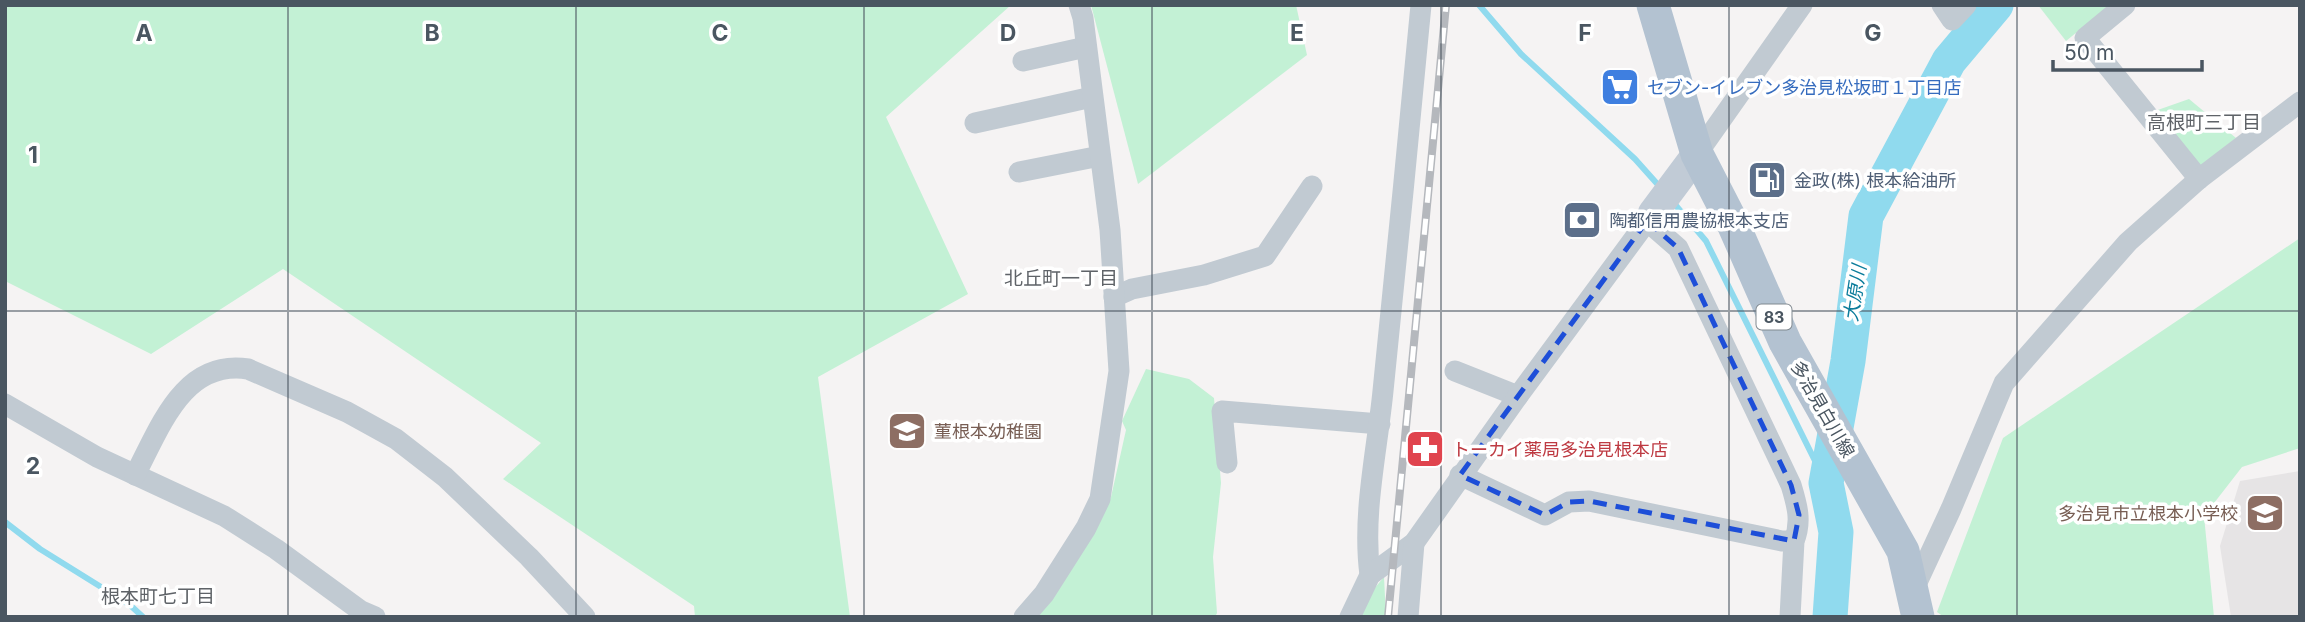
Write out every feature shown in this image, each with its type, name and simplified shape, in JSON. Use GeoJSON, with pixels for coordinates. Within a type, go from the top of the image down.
{"type":"FeatureCollection","features":[{"type":"Feature","properties":{"kind":"main road","name":"多治見白川線"},"geometry":{"type":"LineString","coordinates":[[1653,5],[1697,154],[1734,226],[1785,342],[1903,551],[1916,604]]}},
{"type":"Feature","properties":{"kind":"street"},"geometry":{"type":"LineString","coordinates":[[1024,617],[1044,594],[1086,528],[1100,499],[1118,370],[1110,230],[1083,18],[1079,5]]}},
{"type":"Feature","properties":{"kind":"street"},"geometry":{"type":"LineString","coordinates":[[1370,575],[1366,550],[1369,509],[1380,424],[1421,5]]}},
{"type":"Feature","properties":{"kind":"street"},"geometry":{"type":"LineString","coordinates":[[1942,5],[1952,20],[1966,5]]}},
{"type":"Feature","properties":{"kind":"street"},"geometry":{"type":"LineString","coordinates":[[2125,5],[2085,38],[2199,179]]}},
{"type":"Feature","properties":{"kind":"street"},"geometry":{"type":"LineString","coordinates":[[1350,617],[1370,575],[1414,542],[1460,475],[1697,154],[1798,7]]}},
{"type":"Feature","properties":{"kind":"street"},"geometry":{"type":"LineString","coordinates":[[1023,61],[1086,47]]}},
{"type":"Feature","properties":{"kind":"street"},"geometry":{"type":"LineString","coordinates":[[975,123],[1092,97]]}},
{"type":"Feature","properties":{"kind":"street"},"geometry":{"type":"LineString","coordinates":[[1916,604],[1951,509],[2004,383],[2128,242],[2199,179],[2300,102]]}},
{"type":"Feature","properties":{"kind":"street"},"geometry":{"type":"LineString","coordinates":[[1019,172],[1100,156]]}},
{"type":"Feature","properties":{"kind":"street"},"geometry":{"type":"LineString","coordinates":[[1114,297],[1132,289],[1204,275],[1265,256],[1312,186]]}},
{"type":"Feature","properties":{"kind":"street"},"geometry":{"type":"LineString","coordinates":[[1650,217],[1678,248],[1791,485],[1799,515],[1794,541],[1790,617]]}},
{"type":"Feature","properties":{"kind":"street"},"geometry":{"type":"LineString","coordinates":[[135,475],[173,404],[190,384],[207,374],[231,366],[248,369],[347,412],[396,439],[445,477],[529,557],[585,617]]}},
{"type":"Feature","properties":{"kind":"street"},"geometry":{"type":"LineString","coordinates":[[1455,371],[1518,396]]}},
{"type":"Feature","properties":{"kind":"street"},"geometry":{"type":"LineString","coordinates":[[5,404],[97,457],[224,516],[276,549],[361,611],[375,617]]}},
{"type":"Feature","properties":{"kind":"street"},"geometry":{"type":"LineString","coordinates":[[1227,463],[1223,411],[1380,424]]}},
{"type":"Feature","properties":{"kind":"street"},"geometry":{"type":"LineString","coordinates":[[1460,475],[1545,516],[1569,502],[1589,501],[1782,541],[1794,541]]}},
{"type":"Feature","properties":{"kind":"street"},"geometry":{"type":"LineString","coordinates":[[1408,617],[1414,542]]}},
{"type":"Feature","properties":{"kind":"highlighted area"},"geometry":{"type":"Polygon","coordinates":[[[1647,221],[1678,248],[1791,485],[1799,515],[1794,541],[1589,501],[1569,502],[1545,515],[1460,475],[1647,221]]]}},
{"type":"Feature","properties":{"kind":"shaded area","name":"多治見市立根本小学校"},"geometry":{"type":"Polygon","coordinates":[[[2300,471],[2300,617],[2231,617],[2220,546],[2240,481],[2300,471]]]}},
{"type":"Feature","properties":{"kind":"green space"},"geometry":{"type":"Polygon","coordinates":[[[5,5],[1011,5],[886,117],[968,294],[818,377],[850,617],[695,617],[694,606],[503,479],[541,443],[283,269],[151,354],[5,281],[5,5]]]}},
{"type":"Feature","properties":{"kind":"green space"},"geometry":{"type":"Polygon","coordinates":[[[1091,5],[1296,5],[1307,55],[1138,184],[1091,5]]]}},
{"type":"Feature","properties":{"kind":"green space"},"geometry":{"type":"Polygon","coordinates":[[[2038,5],[2110,5],[2066,41],[2038,5]]]}},
{"type":"Feature","properties":{"kind":"green space"},"geometry":{"type":"Polygon","coordinates":[[[2189,99],[2236,138],[2198,169],[2152,112],[2189,99]]]}},
{"type":"Feature","properties":{"kind":"green space"},"geometry":{"type":"Polygon","coordinates":[[[2300,238],[2300,448],[2242,467],[2204,516],[2214,617],[1944,617],[1937,612],[2003,438],[2300,238]]]}},
{"type":"Feature","properties":{"kind":"green space"},"geometry":{"type":"Polygon","coordinates":[[[1146,369],[1189,379],[1214,398],[1221,483],[1213,557],[1217,613],[1215,617],[1038,617],[1095,531],[1111,497],[1126,430],[1122,421],[1146,369]]]}},
{"type":"Feature","properties":{"kind":"green space"},"geometry":{"type":"Polygon","coordinates":[[[1384,577],[1386,617],[1356,617],[1368,596],[1384,577]]]}},
{"type":"Feature","properties":{"kind":"waterway"},"geometry":{"type":"LineString","coordinates":[[1479,5],[1521,54],[1635,159],[1660,187]]}},
{"type":"Feature","properties":{"kind":"waterway","name":"大原川"},"geometry":{"type":"LineString","coordinates":[[1830,617],[1836,532],[1826,483],[1848,361],[1866,216],[1949,61],[1996,5]]}},
{"type":"Feature","properties":{"kind":"waterway"},"geometry":{"type":"LineString","coordinates":[[1672,201],[1706,241],[1826,483]]}},
{"type":"Feature","properties":{"kind":"waterway"},"geometry":{"type":"LineString","coordinates":[[5,522],[40,549],[130,605],[143,617]]}},
{"type":"Feature","properties":{"kind":"railway"},"geometry":{"type":"LineString","coordinates":[[1388,617],[1446,5]]}},
{"type":"Feature","properties":{"kind":"place","name":"セブン-イレブン多治見松坂町１丁目店"},"geometry":{"type":"Point","coordinates":[1620,87]}},
{"type":"Feature","properties":{"kind":"place","name":"金政(株) 根本給油所"},"geometry":{"type":"Point","coordinates":[1767,180]}},
{"type":"Feature","properties":{"kind":"place","name":"陶都信用農協根本支店"},"geometry":{"type":"Point","coordinates":[1582,220]}},
{"type":"Feature","properties":{"kind":"place","name":"菫根本幼稚園"},"geometry":{"type":"Point","coordinates":[907,431]}},
{"type":"Feature","properties":{"kind":"place","name":"トーカイ薬局多治見根本店"},"geometry":{"type":"Point","coordinates":[1425,449]}},
{"type":"Feature","properties":{"kind":"place","name":"多治見市立根本小学校"},"geometry":{"type":"Point","coordinates":[2265,513]}},
{"type":"Feature","properties":{"kind":"district","name":"高根町三丁目"},"geometry":{"type":"Point","coordinates":[2204,122]}},
{"type":"Feature","properties":{"kind":"district","name":"北丘町一丁目"},"geometry":{"type":"Point","coordinates":[1061,278]}},
{"type":"Feature","properties":{"kind":"district","name":"根本町七丁目"},"geometry":{"type":"Point","coordinates":[158,596]}}]}
